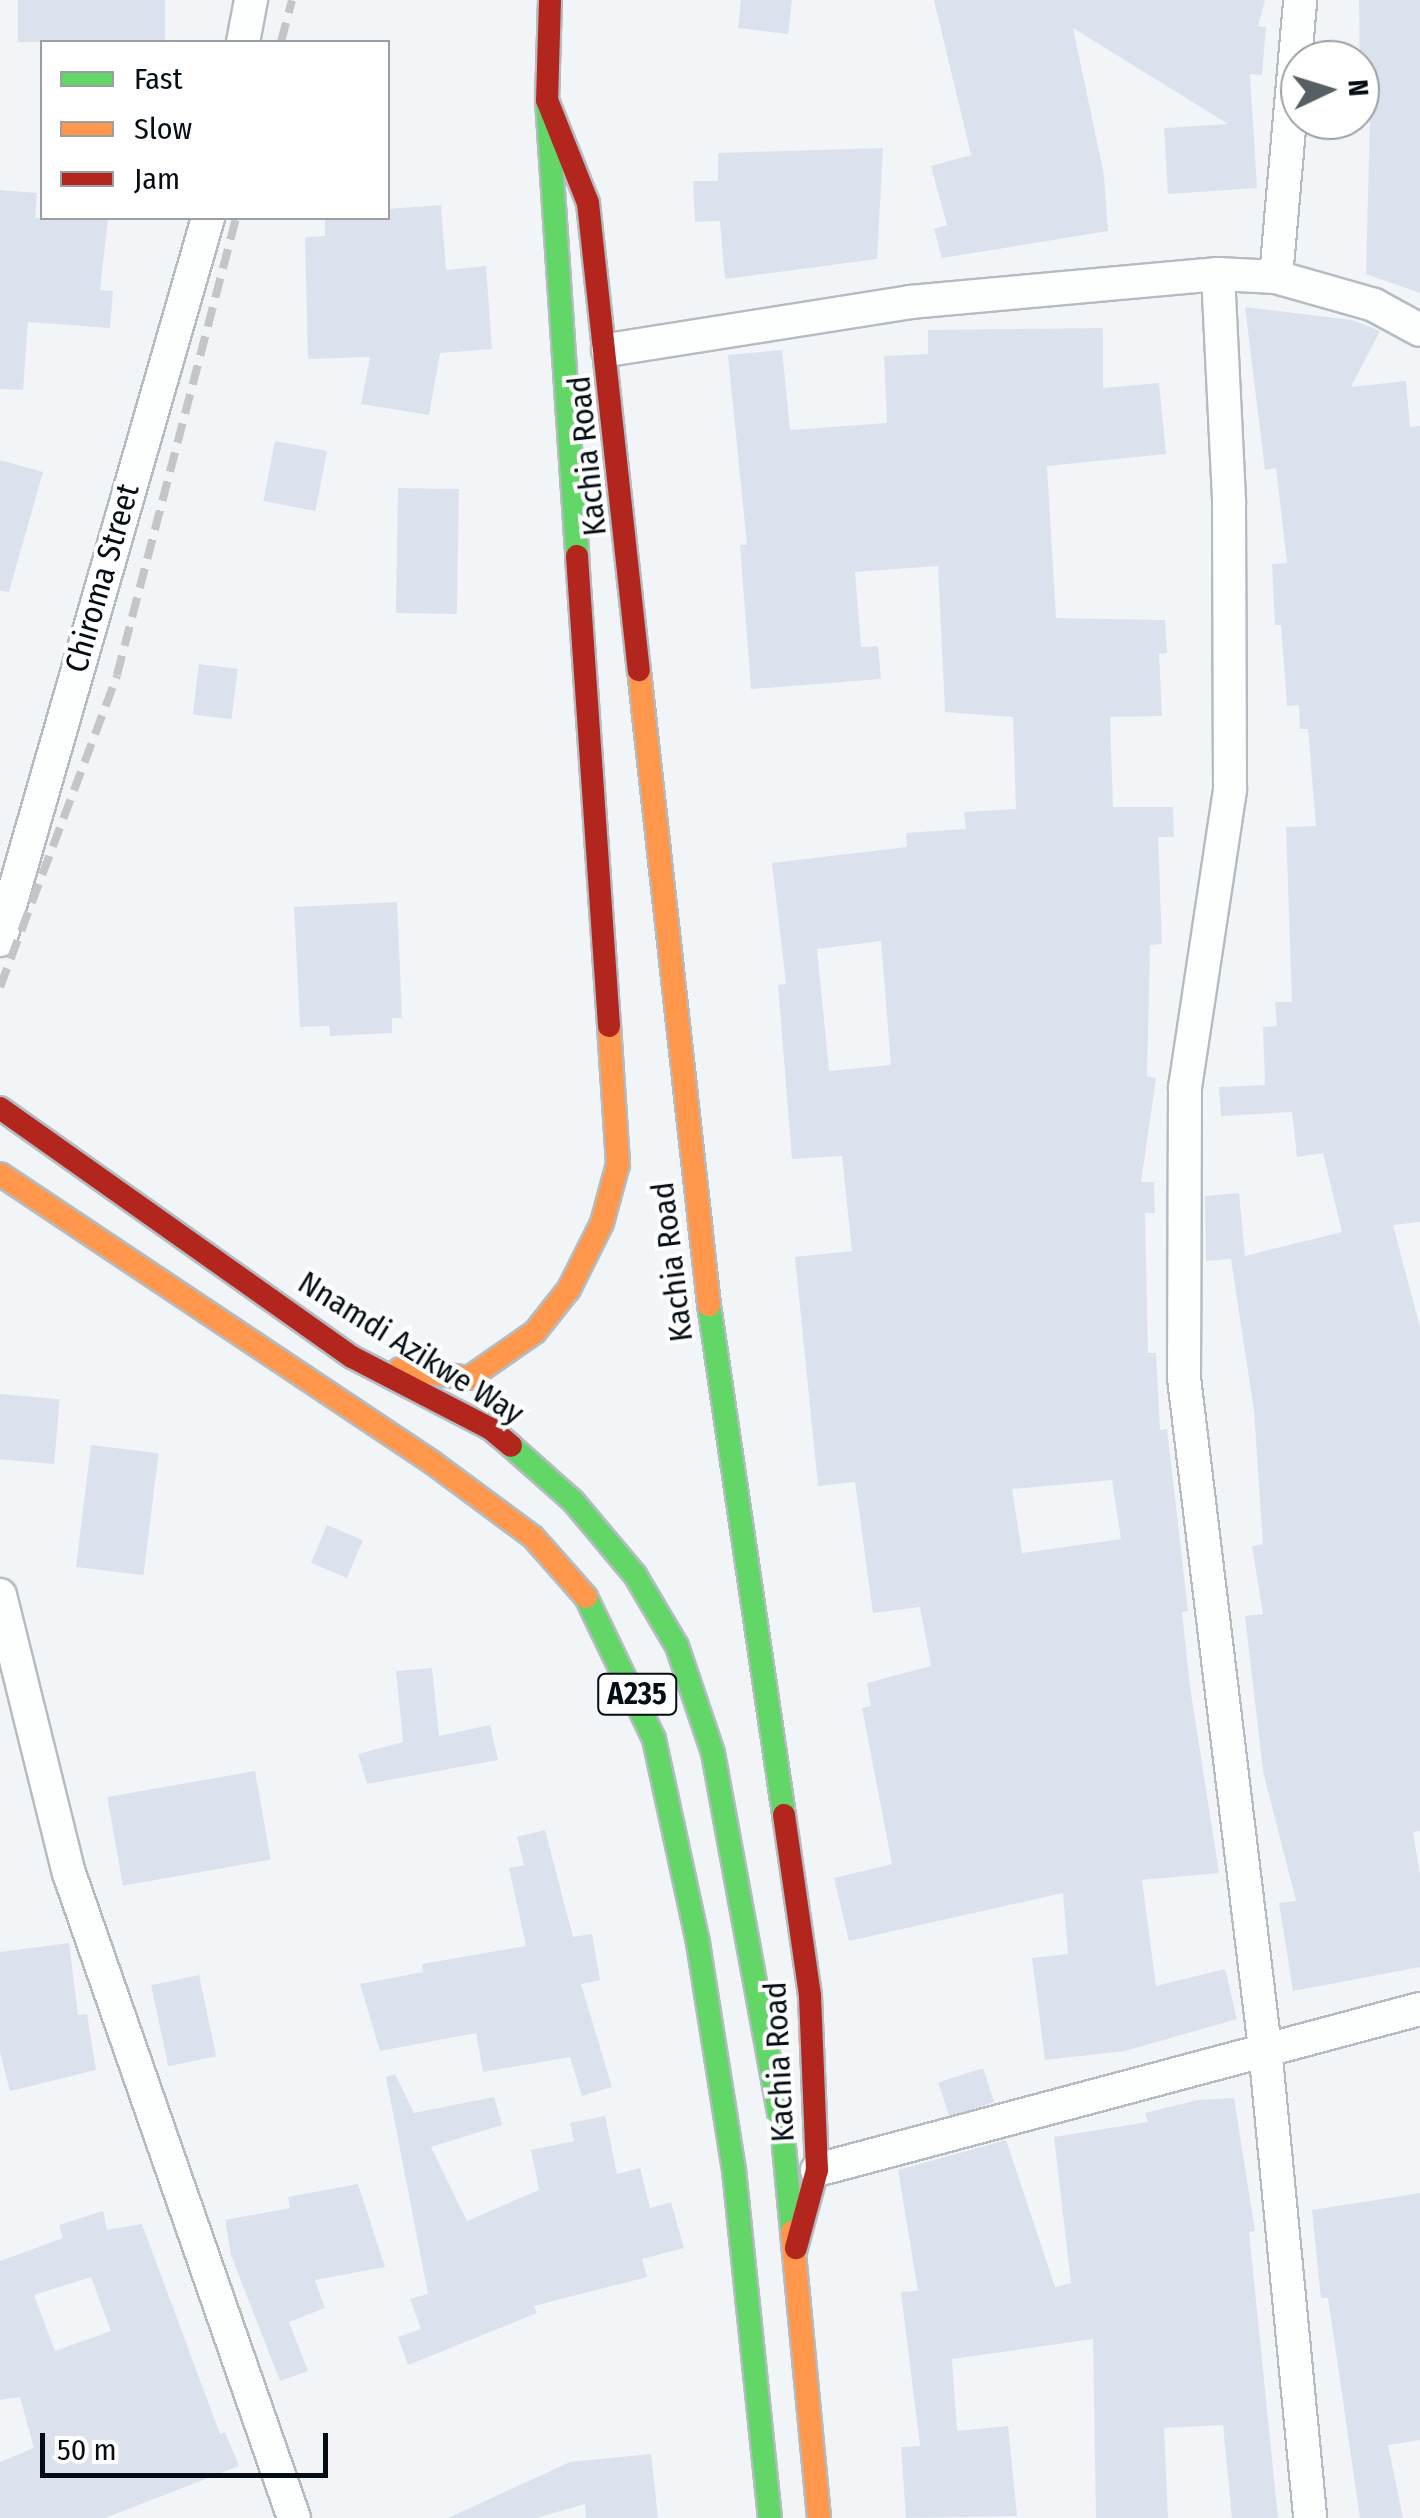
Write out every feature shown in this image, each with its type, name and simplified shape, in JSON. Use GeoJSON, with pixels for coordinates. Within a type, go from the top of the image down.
{"type":"FeatureCollection","features":[{"type":"Feature","properties":{"kind":"main road","name":"Kachia Road"},"geometry":{"type":"LineString","coordinates":[[550,0],[547,100],[588,203],[608,350],[708,1300],[810,1996],[817,2170],[795,2252],[819,2518]]}},
{"type":"Feature","properties":{"kind":"main road"},"geometry":{"type":"LineString","coordinates":[[352,1357],[445,1379],[469,1378],[500,1362],[570,1289],[602,1223],[618,1164],[547,100]]}},
{"type":"Feature","properties":{"kind":"main road","name":"Nnamdi Azikwe Way"},"geometry":{"type":"LineString","coordinates":[[0,1108],[352,1357],[491,1429],[573,1502],[635,1574],[677,1646],[712,1752],[748,1923],[795,2252]]}},
{"type":"Feature","properties":{"kind":"main road","name":"Kachia Road"},"geometry":{"type":"LineString","coordinates":[[0,1174],[433,1463],[533,1537],[595,1607],[654,1739],[698,1942],[736,2190],[770,2518]]}},
{"type":"Feature","properties":{"kind":"street"},"geometry":{"type":"LineString","coordinates":[[243,40],[251,0]]}},
{"type":"Feature","properties":{"kind":"street"},"geometry":{"type":"LineString","coordinates":[[1276,277],[1300,0]]}},
{"type":"Feature","properties":{"kind":"street","name":"Chiroma Street"},"geometry":{"type":"LineString","coordinates":[[0,940],[207,220]]}},
{"type":"Feature","properties":{"kind":"street"},"geometry":{"type":"LineString","coordinates":[[1218,274],[1229,503],[1230,790],[1186,1088],[1184,1378],[1265,2048],[1310,2518]]}},
{"type":"Feature","properties":{"kind":"street"},"geometry":{"type":"LineString","coordinates":[[608,350],[910,302],[1218,274],[1276,277],[1374,305],[1420,330]]}},
{"type":"Feature","properties":{"kind":"street"},"geometry":{"type":"LineString","coordinates":[[0,1595],[69,1873],[294,2518]]}},
{"type":"Feature","properties":{"kind":"street"},"geometry":{"type":"LineString","coordinates":[[817,2170],[1420,2008]]}},
{"type":"Feature","properties":{"kind":"building"},"geometry":{"type":"Polygon","coordinates":[[[18,0],[165,0],[165,40],[18,42],[18,0]]]}},
{"type":"Feature","properties":{"kind":"building"},"geometry":{"type":"Polygon","coordinates":[[[741,0],[792,0],[788,34],[738,28],[741,0]]]}},
{"type":"Feature","properties":{"kind":"building"},"geometry":{"type":"Polygon","coordinates":[[[934,0],[1265,0],[1258,26],[1266,27],[1262,75],[1250,74],[1257,188],[1168,194],[1164,128],[1228,124],[1073,28],[1104,175],[1108,231],[942,258],[934,229],[947,225],[931,166],[971,155],[934,0]]]}},
{"type":"Feature","properties":{"kind":"building"},"geometry":{"type":"Polygon","coordinates":[[[1359,0],[1420,0],[1420,293],[1366,274],[1369,140],[1380,140],[1380,40],[1360,40],[1359,0]]]}},
{"type":"Feature","properties":{"kind":"building"},"geometry":{"type":"Polygon","coordinates":[[[883,148],[877,259],[725,279],[720,221],[695,222],[693,181],[718,181],[718,153],[883,148]]]}},
{"type":"Feature","properties":{"kind":"building"},"geometry":{"type":"Polygon","coordinates":[[[0,190],[37,193],[35,218],[40,220],[108,220],[100,290],[113,291],[110,328],[28,322],[23,390],[0,389],[0,190]]]}},
{"type":"Feature","properties":{"kind":"building"},"geometry":{"type":"Polygon","coordinates":[[[441,205],[446,270],[486,266],[492,349],[440,353],[429,415],[361,404],[370,357],[308,359],[305,237],[325,236],[325,220],[390,220],[390,209],[441,205]]]}},
{"type":"Feature","properties":{"kind":"building"},"geometry":{"type":"Polygon","coordinates":[[[1245,307],[1352,320],[1380,331],[1351,387],[1406,381],[1410,427],[1420,426],[1420,1222],[1393,1225],[1420,1327],[1420,1831],[1413,1832],[1420,1875],[1420,1967],[1293,1991],[1279,1903],[1296,1901],[1263,1771],[1245,1616],[1263,1614],[1252,1546],[1263,1544],[1254,1411],[1231,1259],[1206,1261],[1205,1196],[1239,1193],[1245,1256],[1342,1232],[1323,1153],[1297,1157],[1292,1112],[1221,1116],[1219,1087],[1265,1085],[1263,1027],[1277,1026],[1275,1002],[1292,1002],[1286,827],[1316,826],[1308,729],[1300,729],[1299,705],[1287,706],[1281,625],[1275,625],[1272,564],[1287,563],[1276,468],[1265,470],[1245,307]]]}},
{"type":"Feature","properties":{"kind":"building"},"geometry":{"type":"Polygon","coordinates":[[[1103,328],[1103,388],[1159,383],[1166,454],[1047,466],[1056,618],[1165,620],[1167,653],[1159,654],[1162,716],[1110,717],[1113,807],[1173,807],[1174,837],[1158,837],[1162,944],[1150,945],[1147,1076],[1156,1078],[1141,1182],[1154,1182],[1155,1213],[1145,1213],[1148,1353],[1156,1353],[1160,1430],[1167,1429],[1188,1611],[1182,1612],[1190,1687],[1219,1873],[1142,1880],[1156,1986],[1225,1969],[1237,2019],[1125,2051],[1045,2060],[1032,1958],[1068,1954],[1063,1893],[849,1941],[834,1878],[892,1864],[862,1708],[871,1706],[867,1683],[931,1666],[920,1607],[873,1613],[855,1482],[818,1486],[795,1257],[852,1251],[842,1156],[792,1159],[778,985],[786,984],[772,863],[907,847],[906,833],[966,829],[964,812],[1016,809],[1013,717],[945,712],[938,566],[855,572],[861,647],[878,646],[881,679],[751,689],[740,545],[747,545],[728,355],[782,350],[790,430],[887,423],[884,356],[928,354],[928,330],[1103,328]],[[881,941],[817,949],[829,1071],[891,1065],[881,941]],[[1112,1480],[1012,1489],[1022,1553],[1121,1539],[1112,1480]]]}},
{"type":"Feature","properties":{"kind":"building"},"geometry":{"type":"Polygon","coordinates":[[[275,441],[327,451],[315,511],[263,501],[275,441]]]}},
{"type":"Feature","properties":{"kind":"building"},"geometry":{"type":"Polygon","coordinates":[[[0,460],[43,472],[9,592],[0,591],[0,460]]]}},
{"type":"Feature","properties":{"kind":"building"},"geometry":{"type":"Polygon","coordinates":[[[398,488],[459,489],[457,614],[396,613],[398,488]]]}},
{"type":"Feature","properties":{"kind":"building"},"geometry":{"type":"Polygon","coordinates":[[[199,664],[238,669],[231,719],[193,715],[199,664]]]}},
{"type":"Feature","properties":{"kind":"building"},"geometry":{"type":"Polygon","coordinates":[[[397,902],[402,1018],[392,1018],[392,1033],[330,1036],[329,1026],[300,1027],[294,907],[397,902]]]}},
{"type":"Feature","properties":{"kind":"building"},"geometry":{"type":"Polygon","coordinates":[[[0,1394],[60,1399],[54,1464],[0,1459],[0,1394]]]}},
{"type":"Feature","properties":{"kind":"building"},"geometry":{"type":"Polygon","coordinates":[[[91,1445],[158,1453],[144,1575],[76,1567],[91,1445]]]}},
{"type":"Feature","properties":{"kind":"building"},"geometry":{"type":"Polygon","coordinates":[[[327,1525],[363,1540],[347,1578],[311,1563],[327,1525]]]}},
{"type":"Feature","properties":{"kind":"building"},"geometry":{"type":"Polygon","coordinates":[[[432,1668],[439,1736],[490,1725],[498,1760],[367,1784],[358,1754],[403,1742],[396,1671],[432,1668]]]}},
{"type":"Feature","properties":{"kind":"building"},"geometry":{"type":"Polygon","coordinates":[[[255,1771],[271,1860],[123,1886],[107,1797],[255,1771]]]}},
{"type":"Feature","properties":{"kind":"building"},"geometry":{"type":"Polygon","coordinates":[[[545,1830],[573,1937],[592,1934],[600,1980],[581,1984],[612,2087],[582,2096],[570,2057],[483,2072],[476,2033],[380,2051],[360,1984],[423,1972],[422,1964],[526,1946],[509,1868],[524,1865],[517,1837],[545,1830]]]}},
{"type":"Feature","properties":{"kind":"building"},"geometry":{"type":"Polygon","coordinates":[[[69,1943],[78,2015],[87,2014],[96,2070],[10,2091],[0,2052],[0,1952],[69,1943]]]}},
{"type":"Feature","properties":{"kind":"building"},"geometry":{"type":"Polygon","coordinates":[[[199,1975],[216,2056],[168,2066],[151,1985],[199,1975]]]}},
{"type":"Feature","properties":{"kind":"building"},"geometry":{"type":"Polygon","coordinates":[[[983,2068],[994,2102],[949,2117],[938,2083],[983,2068]]]}},
{"type":"Feature","properties":{"kind":"building"},"geometry":{"type":"Polygon","coordinates":[[[395,2074],[414,2113],[494,2097],[502,2125],[431,2147],[467,2221],[539,2190],[531,2150],[574,2141],[570,2123],[605,2116],[617,2174],[640,2168],[650,2208],[671,2202],[684,2248],[642,2259],[647,2277],[534,2306],[537,2313],[408,2365],[398,2337],[421,2329],[410,2299],[428,2294],[386,2077],[395,2074]]]}},
{"type":"Feature","properties":{"kind":"building"},"geometry":{"type":"Polygon","coordinates":[[[1234,2098],[1255,2231],[1249,2232],[1278,2518],[1232,2518],[1223,2425],[1164,2428],[1168,2518],[1096,2518],[1093,2339],[952,2359],[957,2431],[1008,2426],[1017,2516],[906,2518],[901,2447],[920,2446],[901,2292],[918,2291],[898,2170],[1006,2140],[1055,2287],[1071,2283],[1054,2137],[1148,2122],[1145,2113],[1198,2100],[1234,2098]]]}},
{"type":"Feature","properties":{"kind":"building"},"geometry":{"type":"Polygon","coordinates":[[[358,2184],[385,2267],[315,2280],[325,2308],[289,2322],[308,2371],[280,2381],[231,2255],[225,2220],[290,2208],[288,2197],[358,2184]]]}},
{"type":"Feature","properties":{"kind":"building"},"geometry":{"type":"Polygon","coordinates":[[[1420,2193],[1420,2440],[1388,2445],[1403,2518],[1360,2518],[1328,2298],[1321,2298],[1312,2210],[1420,2193]]]}},
{"type":"Feature","properties":{"kind":"building"},"geometry":{"type":"Polygon","coordinates":[[[103,2211],[107,2230],[142,2224],[220,2434],[225,2432],[239,2466],[105,2518],[0,2518],[0,2462],[34,2448],[20,2397],[0,2400],[0,2261],[63,2238],[59,2225],[103,2211]],[[91,2277],[34,2295],[55,2351],[111,2331],[91,2277]]]}},
{"type":"Feature","properties":{"kind":"building"},"geometry":{"type":"Polygon","coordinates":[[[651,2454],[658,2518],[586,2518],[585,2504],[536,2518],[448,2518],[570,2462],[651,2454]]]}},
{"type":"Feature","properties":{"kind":"railway"},"geometry":{"type":"LineString","coordinates":[[282,40],[292,0]]}},
{"type":"Feature","properties":{"kind":"railway"},"geometry":{"type":"LineString","coordinates":[[0,987],[117,675],[235,220]]}},
{"type":"Feature","properties":{"kind":"traffic: fast"},"geometry":{"type":"LineString","coordinates":[[547,100],[577,556]]}},
{"type":"Feature","properties":{"kind":"traffic: fast"},"geometry":{"type":"LineString","coordinates":[[709,1305],[784,1815]]}},
{"type":"Feature","properties":{"kind":"traffic: fast"},"geometry":{"type":"LineString","coordinates":[[511,1446],[573,1501],[635,1575],[677,1646],[713,1753],[783,2136],[792,2232]]}},
{"type":"Feature","properties":{"kind":"traffic: fast"},"geometry":{"type":"LineString","coordinates":[[586,1597],[654,1739],[698,1943],[734,2170],[770,2518]]}},
{"type":"Feature","properties":{"kind":"traffic: slow"},"geometry":{"type":"LineString","coordinates":[[639,670],[709,1305]]}},
{"type":"Feature","properties":{"kind":"traffic: slow"},"geometry":{"type":"LineString","coordinates":[[400,1369],[469,1378],[535,1332],[569,1289],[602,1223],[618,1164],[609,1026]]}},
{"type":"Feature","properties":{"kind":"traffic: slow"},"geometry":{"type":"LineString","coordinates":[[0,1174],[433,1463],[533,1537],[586,1597]]}},
{"type":"Feature","properties":{"kind":"traffic: slow"},"geometry":{"type":"LineString","coordinates":[[792,2232],[819,2518]]}},
{"type":"Feature","properties":{"kind":"traffic: jam"},"geometry":{"type":"LineString","coordinates":[[550,0],[547,100],[588,203],[639,670]]}},
{"type":"Feature","properties":{"kind":"traffic: jam"},"geometry":{"type":"LineString","coordinates":[[577,556],[609,1026]]}},
{"type":"Feature","properties":{"kind":"traffic: jam"},"geometry":{"type":"LineString","coordinates":[[0,1108],[352,1357],[491,1429],[511,1446]]}},
{"type":"Feature","properties":{"kind":"traffic: jam"},"geometry":{"type":"LineString","coordinates":[[784,1815],[810,1996],[817,2170],[796,2248]]}}]}
